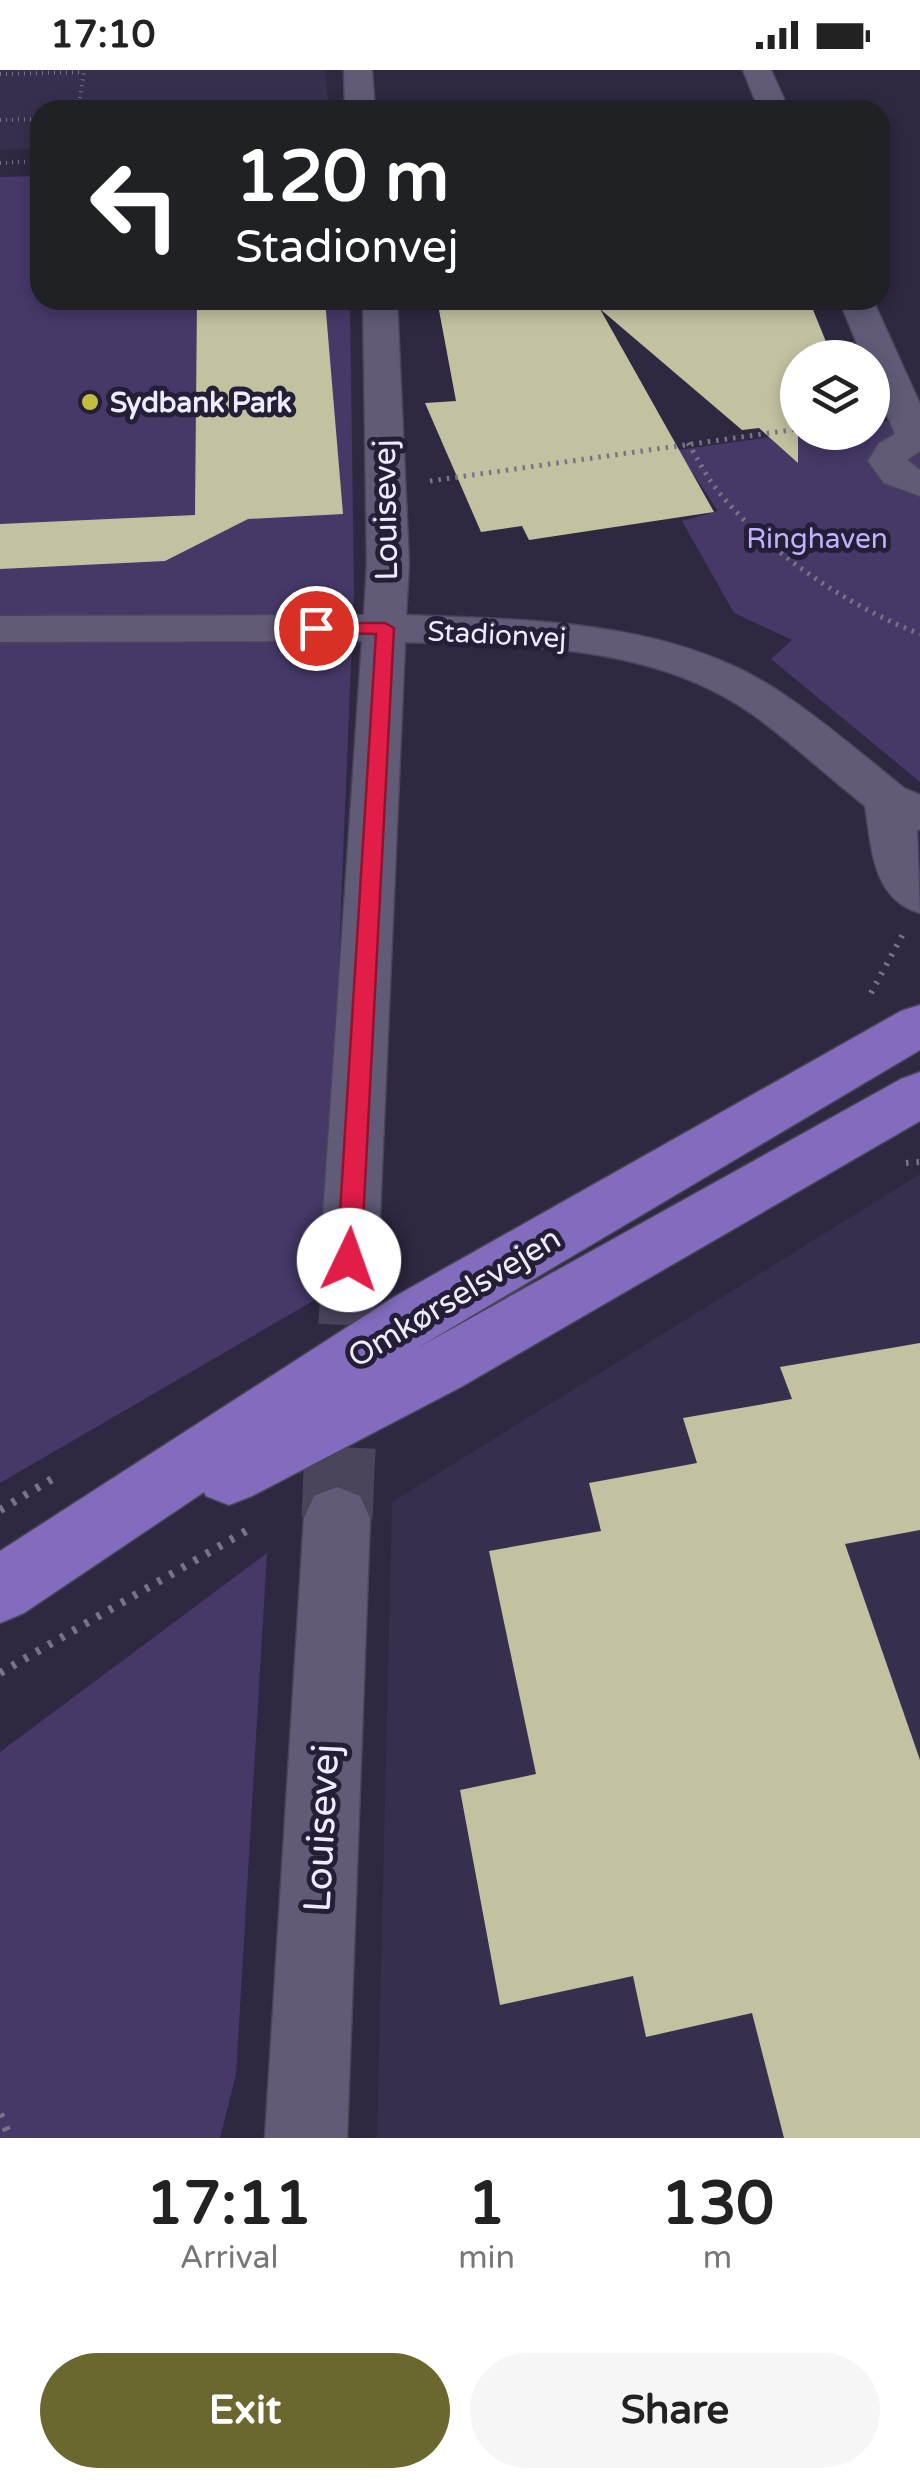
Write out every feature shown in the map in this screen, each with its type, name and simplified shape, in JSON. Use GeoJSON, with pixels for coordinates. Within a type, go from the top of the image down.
{"type":"FeatureCollection","features":[{"type":"Feature","properties":{"kind":"main road","name":"Omkørselsvejen"},"geometry":{"type":"LineString","coordinates":[[0,1592],[415,1316],[920,1025]]}},
{"type":"Feature","properties":{"kind":"main road","name":"Omkørselsvejen"},"geometry":{"type":"LineString","coordinates":[[0,1592],[440,1367],[912,1105]]}},
{"type":"Feature","properties":{"kind":"street"},"geometry":{"type":"LineString","coordinates":[[358,70],[360,100]]}},
{"type":"Feature","properties":{"kind":"street"},"geometry":{"type":"LineString","coordinates":[[757,70],[770,100]]}},
{"type":"Feature","properties":{"kind":"street","name":"Louisevej"},"geometry":{"type":"LineString","coordinates":[[349,1260],[388,564],[381,310]]}},
{"type":"Feature","properties":{"kind":"street"},"geometry":{"type":"LineString","coordinates":[[860,310],[914,432],[890,451],[887,461],[898,475],[920,484]]}},
{"type":"Feature","properties":{"kind":"street","name":"Stadionvej"},"geometry":{"type":"LineString","coordinates":[[0,629],[385,628],[555,634],[629,648],[700,670],[764,702],[904,807],[901,874],[920,895]]}},
{"type":"Feature","properties":{"kind":"street","name":"Louisevej"},"geometry":{"type":"LineString","coordinates":[[306,2138],[337,1518]]}},
{"type":"Feature","properties":{"kind":"path"},"geometry":{"type":"LineString","coordinates":[[0,74],[84,71],[80,100]]}},
{"type":"Feature","properties":{"kind":"path"},"geometry":{"type":"LineString","coordinates":[[0,120],[30,119]]}},
{"type":"Feature","properties":{"kind":"path"},"geometry":{"type":"LineString","coordinates":[[0,163],[30,162]]}},
{"type":"Feature","properties":{"kind":"path"},"geometry":{"type":"LineString","coordinates":[[384,488],[780,430]]}},
{"type":"Feature","properties":{"kind":"path"},"geometry":{"type":"LineString","coordinates":[[688,443],[721,494],[765,540],[851,598],[920,634]]}},
{"type":"Feature","properties":{"kind":"path"},"geometry":{"type":"LineString","coordinates":[[0,2114],[10,2138]]}},
{"type":"Feature","properties":{"kind":"shaded area"},"geometry":{"type":"Polygon","coordinates":[[[0,70],[325,70],[328,100],[30,100],[30,149],[0,150],[0,70]]]}},
{"type":"Feature","properties":{"kind":"shaded area"},"geometry":{"type":"Polygon","coordinates":[[[920,1174],[920,2138],[377,2138],[392,1502],[920,1174]]]}},
{"type":"Feature","properties":{"kind":"green space"},"geometry":{"type":"Polygon","coordinates":[[[30,176],[30,310],[350,310],[354,591],[325,1294],[0,1483],[0,177],[30,176]]]}},
{"type":"Feature","properties":{"kind":"green space","name":"Ringhaven"},"geometry":{"type":"Polygon","coordinates":[[[920,416],[920,782],[771,659],[792,640],[734,613],[682,521],[718,511],[677,450],[780,436],[780,450],[890,450],[890,420],[920,416]]]}},
{"type":"Feature","properties":{"kind":"green space"},"geometry":{"type":"Polygon","coordinates":[[[267,1553],[236,2074],[220,2138],[0,2138],[0,1752],[267,1553]]]}},
{"type":"Feature","properties":{"kind":"building"},"geometry":{"type":"Polygon","coordinates":[[[197,310],[326,310],[343,514],[248,519],[165,561],[0,569],[0,524],[195,515],[197,310]]]}},
{"type":"Feature","properties":{"kind":"building"},"geometry":{"type":"Polygon","coordinates":[[[439,310],[601,310],[714,512],[529,540],[522,526],[481,532],[425,403],[456,401],[439,310]]]}},
{"type":"Feature","properties":{"kind":"building"},"geometry":{"type":"Polygon","coordinates":[[[601,310],[813,310],[825,340],[780,340],[780,447],[759,428],[742,430],[601,310]]]}},
{"type":"Feature","properties":{"kind":"building"},"geometry":{"type":"Polygon","coordinates":[[[784,450],[798,450],[798,463],[784,450]]]}},
{"type":"Feature","properties":{"kind":"building"},"geometry":{"type":"Polygon","coordinates":[[[920,1343],[920,1530],[845,1544],[920,1760],[920,2138],[784,2138],[752,2013],[646,2037],[633,1976],[500,2005],[460,1790],[536,1774],[489,1551],[601,1531],[589,1483],[697,1463],[683,1418],[792,1399],[780,1367],[920,1343]]]}},
{"type":"Feature","properties":{"kind":"tunnel"},"geometry":{"type":"LineString","coordinates":[[342,1408],[349,1260]]}},
{"type":"Feature","properties":{"kind":"tunnel"},"geometry":{"type":"LineString","coordinates":[[337,1518],[342,1405]]}},
{"type":"Feature","properties":{"kind":"place","name":"Sydbank Park"},"geometry":{"type":"Point","coordinates":[90,402]}},
{"type":"Feature","properties":{"kind":"route"},"geometry":{"type":"LineString","coordinates":[[316,628],[385,628],[349,1260]]}}]}
